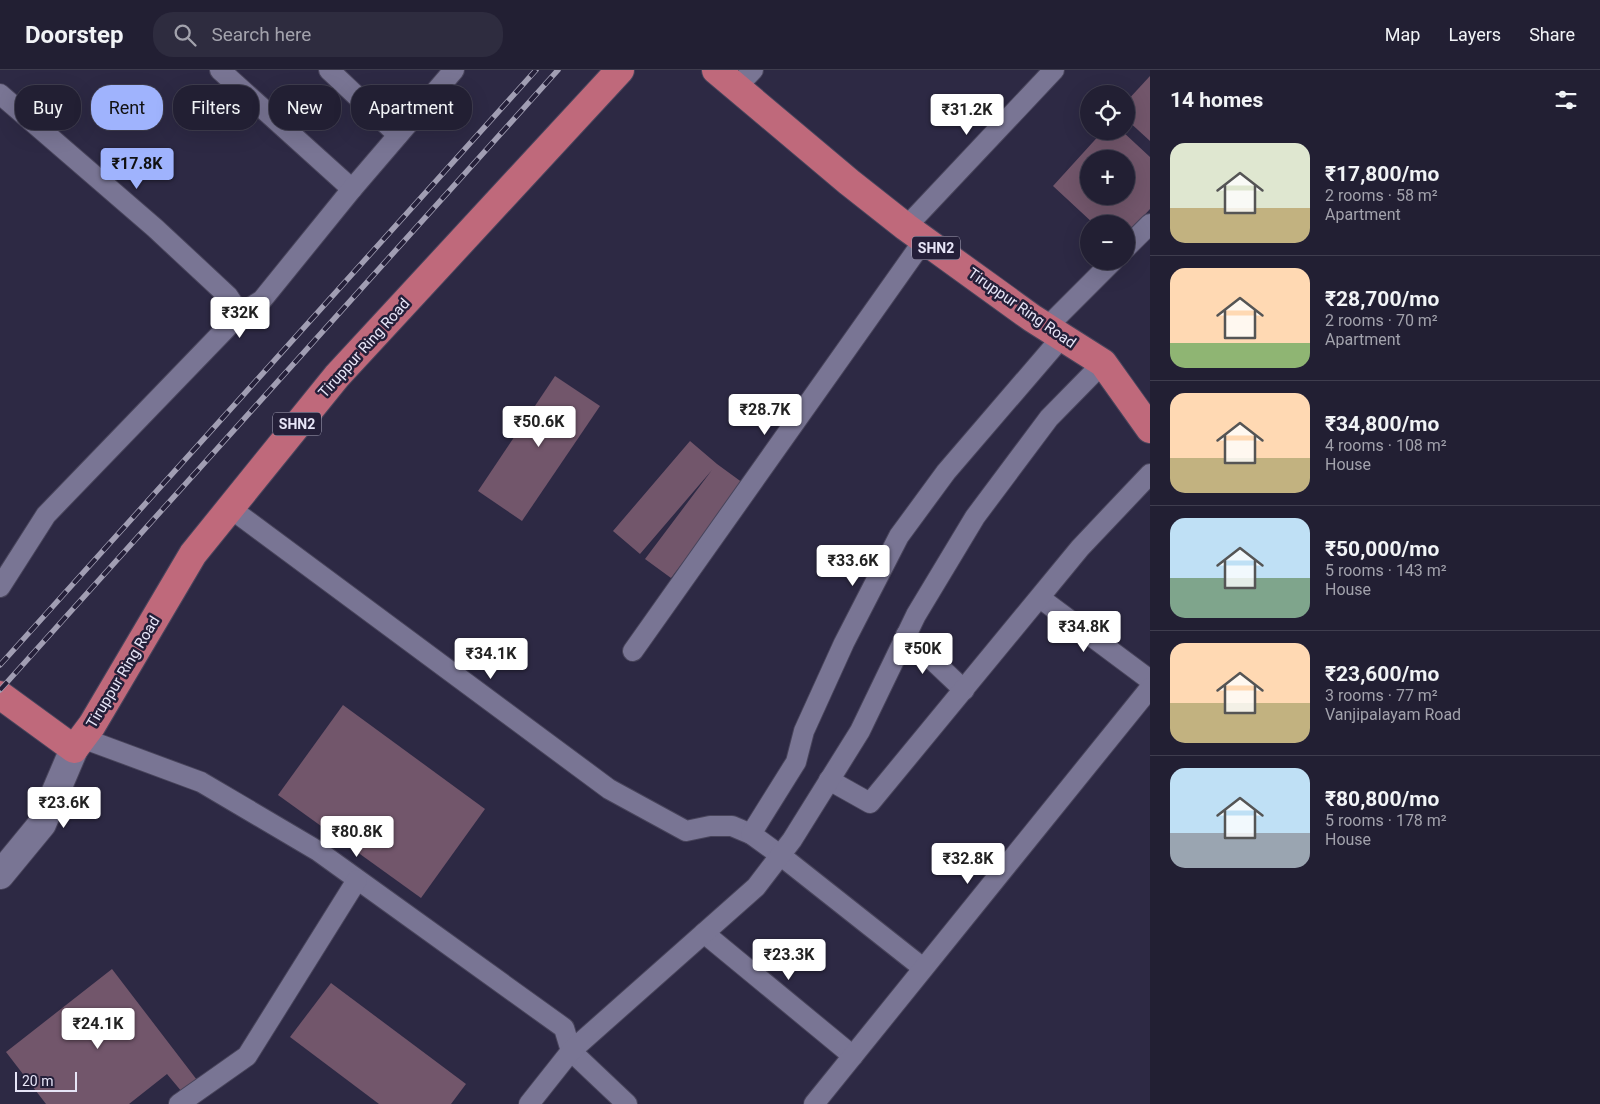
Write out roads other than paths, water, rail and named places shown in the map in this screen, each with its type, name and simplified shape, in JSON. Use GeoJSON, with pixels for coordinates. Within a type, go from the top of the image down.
{"type":"FeatureCollection","features":[{"type":"Feature","properties":{"kind":"main road","name":"Tiruppur Ring Road"},"geometry":{"type":"LineString","coordinates":[[78,744],[92,725],[194,554],[336,376],[620,70]]}},
{"type":"Feature","properties":{"kind":"main road","name":"Tiruppur Ring Road"},"geometry":{"type":"LineString","coordinates":[[716,70],[745,78],[849,182],[915,233],[1055,332],[1103,363],[1150,429]]}},
{"type":"Feature","properties":{"kind":"main road"},"geometry":{"type":"LineString","coordinates":[[0,696],[78,744],[42,824],[0,876]]}},
{"type":"Feature","properties":{"kind":"street"},"geometry":{"type":"LineString","coordinates":[[220,70],[352,189]]}},
{"type":"Feature","properties":{"kind":"street"},"geometry":{"type":"LineString","coordinates":[[329,70],[398,135]]}},
{"type":"Feature","properties":{"kind":"street"},"geometry":{"type":"LineString","coordinates":[[0,587],[46,515],[240,314],[262,300],[352,189],[454,70]]}},
{"type":"Feature","properties":{"kind":"street"},"geometry":{"type":"LineString","coordinates":[[633,651],[915,233],[1054,70]]}},
{"type":"Feature","properties":{"kind":"street"},"geometry":{"type":"LineString","coordinates":[[0,94],[192,262],[228,296],[240,314]]}},
{"type":"Feature","properties":{"kind":"street"},"geometry":{"type":"LineString","coordinates":[[1135,239],[1150,224]]}},
{"type":"Feature","properties":{"kind":"street"},"geometry":{"type":"LineString","coordinates":[[751,834],[796,762],[804,731],[844,643],[899,536],[946,472],[1106,270]]}},
{"type":"Feature","properties":{"kind":"street"},"geometry":{"type":"LineString","coordinates":[[529,1104],[571,1050],[756,887],[792,840],[860,730],[916,615],[975,518],[1049,418],[1103,363]]}},
{"type":"Feature","properties":{"kind":"street"},"geometry":{"type":"LineString","coordinates":[[830,780],[870,803],[1080,548],[1150,474]]}},
{"type":"Feature","properties":{"kind":"street"},"geometry":{"type":"LineString","coordinates":[[230,508],[609,789],[686,831],[710,826],[732,826],[751,834],[923,968]]}},
{"type":"Feature","properties":{"kind":"street"},"geometry":{"type":"LineString","coordinates":[[1040,598],[1150,680]]}},
{"type":"Feature","properties":{"kind":"street"},"geometry":{"type":"LineString","coordinates":[[906,635],[964,690]]}},
{"type":"Feature","properties":{"kind":"street"},"geometry":{"type":"LineString","coordinates":[[814,1104],[1150,688]]}},
{"type":"Feature","properties":{"kind":"street"},"geometry":{"type":"LineString","coordinates":[[78,744],[201,782],[318,852],[564,1028],[571,1050],[626,1104]]}},
{"type":"Feature","properties":{"kind":"street"},"geometry":{"type":"LineString","coordinates":[[179,1104],[247,1056],[357,880]]}},
{"type":"Feature","properties":{"kind":"street"},"geometry":{"type":"LineString","coordinates":[[704,933],[853,1056]]}},
{"type":"Feature","properties":{"kind":"railway"},"geometry":{"type":"LineString","coordinates":[[0,665],[536,70]]}},
{"type":"Feature","properties":{"kind":"railway"},"geometry":{"type":"LineString","coordinates":[[0,690],[558,70]]}}]}
